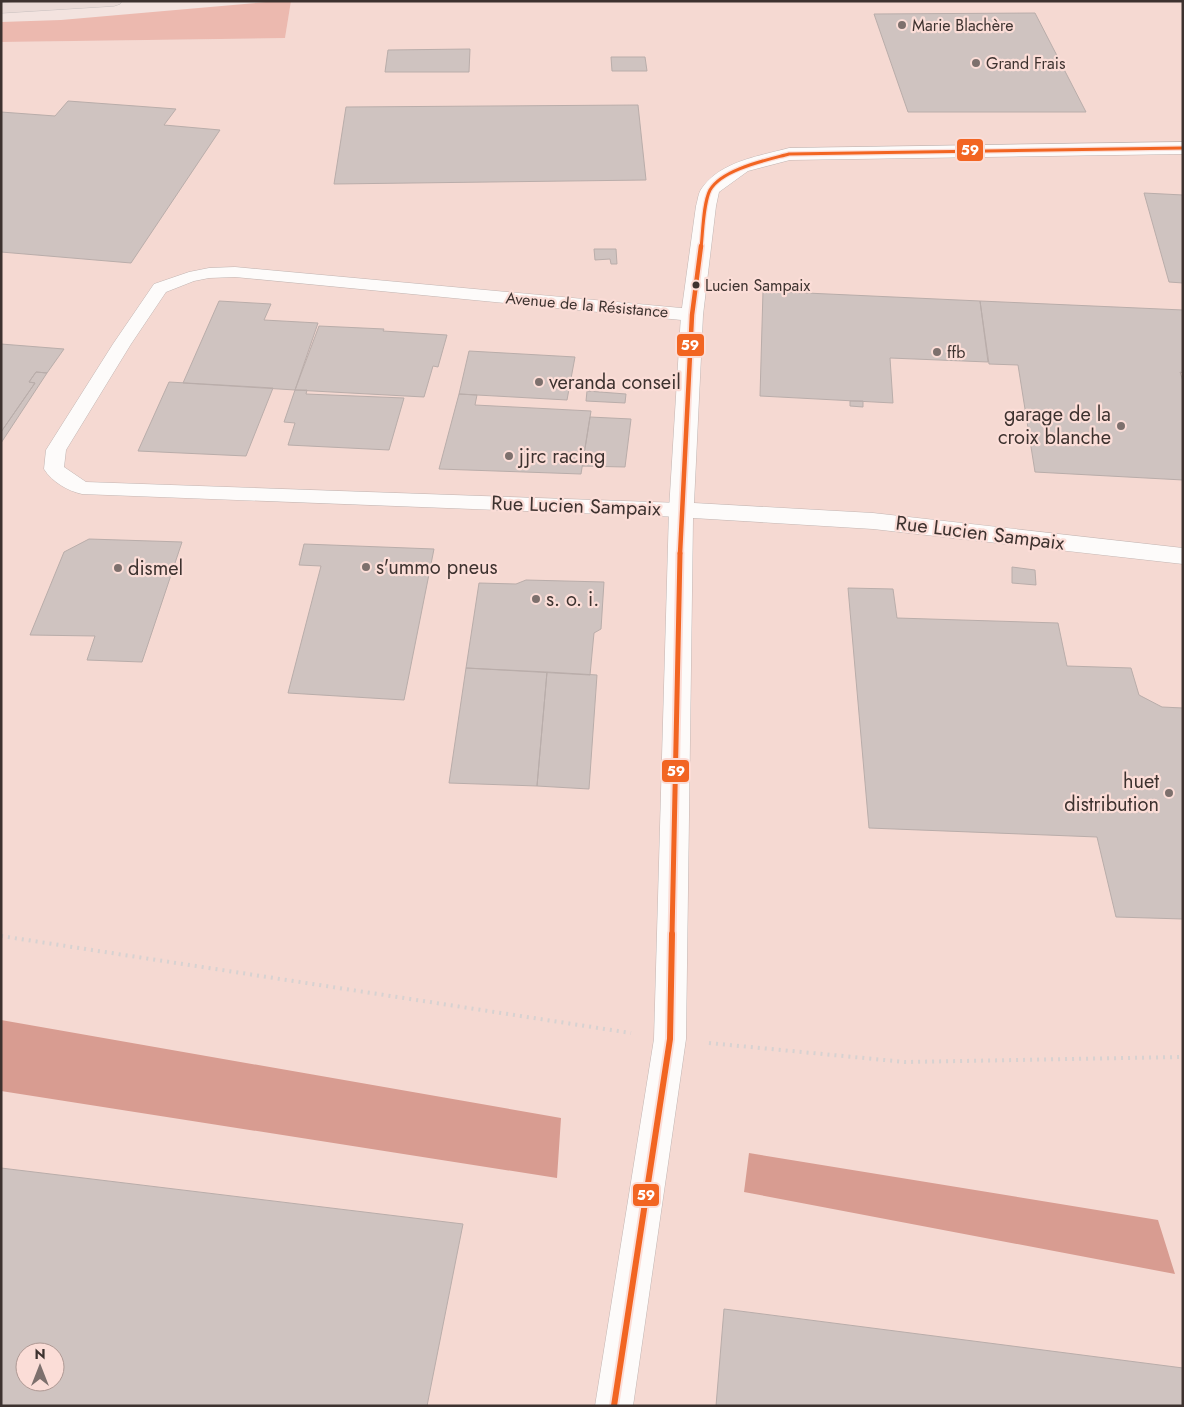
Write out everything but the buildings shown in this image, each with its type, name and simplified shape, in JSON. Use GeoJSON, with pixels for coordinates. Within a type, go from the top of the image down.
{"type":"FeatureCollection","features":[{"type":"Feature","properties":{"kind":"highway"},"geometry":{"type":"LineString","coordinates":[[1,8],[114,1]]}},
{"type":"Feature","properties":{"kind":"street","name":"Avenue de la Résistance"},"geometry":{"type":"LineString","coordinates":[[692,315],[706,206],[710,190],[722,179],[742,167],[789,154],[825,152],[1183,148]]}},
{"type":"Feature","properties":{"kind":"street"},"geometry":{"type":"LineString","coordinates":[[614,1406],[670,1039],[681,510],[692,315]]}},
{"type":"Feature","properties":{"kind":"street","name":"Rue Lucien Sampaix"},"geometry":{"type":"LineString","coordinates":[[681,510],[873,520],[1183,556]]}},
{"type":"Feature","properties":{"kind":"lane","name":"Avenue de la Résistance"},"geometry":{"type":"LineString","coordinates":[[117,490],[82,488],[67,480],[54,469],[56,450],[122,344],[160,288],[189,277],[208,272],[235,272],[692,315]]}},
{"type":"Feature","properties":{"kind":"lane","name":"Rue Lucien Sampaix"},"geometry":{"type":"LineString","coordinates":[[117,490],[681,510]]}},
{"type":"Feature","properties":{"kind":"path"},"geometry":{"type":"LineString","coordinates":[[1,936],[670,1039],[905,1062],[1183,1057]]}},
{"type":"Feature","properties":{"kind":"shaded area"},"geometry":{"type":"Polygon","coordinates":[[[291,1],[1183,1],[1183,1406],[1,1406],[1,42],[285,38],[291,1]]]}},
{"type":"Feature","properties":{"kind":"shaded area"},"geometry":{"type":"Polygon","coordinates":[[[291,1],[285,38],[1,42],[1,22],[61,20],[291,1]]]}},
{"type":"Feature","properties":{"kind":"shaded area"},"geometry":{"type":"Polygon","coordinates":[[[1,1020],[561,1118],[557,1178],[1,1091],[1,1020]]]}},
{"type":"Feature","properties":{"kind":"shaded area"},"geometry":{"type":"Polygon","coordinates":[[[749,1153],[1158,1220],[1175,1274],[744,1192],[749,1153]]]}},
{"type":"Feature","properties":{"kind":"transit line","name":"59"},"geometry":{"type":"LineString","coordinates":[[614,1406],[670,1039],[681,510],[692,315],[706,206],[710,190],[722,179],[741,167],[789,154],[1183,148]]}},
{"type":"Feature","properties":{"kind":"place","name":"Marie Blachère"},"geometry":{"type":"Point","coordinates":[902,25]}},
{"type":"Feature","properties":{"kind":"place","name":"Grand Frais"},"geometry":{"type":"Point","coordinates":[976,63]}},
{"type":"Feature","properties":{"kind":"place","name":"Lucien Sampaix"},"geometry":{"type":"Point","coordinates":[696,285]}},
{"type":"Feature","properties":{"kind":"place","name":"ffb"},"geometry":{"type":"Point","coordinates":[937,352]}},
{"type":"Feature","properties":{"kind":"place","name":"veranda conseil"},"geometry":{"type":"Point","coordinates":[539,382]}},
{"type":"Feature","properties":{"kind":"place","name":"garage de la croix blanche"},"geometry":{"type":"Point","coordinates":[1121,426]}},
{"type":"Feature","properties":{"kind":"place","name":"jjrc racing"},"geometry":{"type":"Point","coordinates":[509,456]}},
{"type":"Feature","properties":{"kind":"place","name":"s'ummo pneus"},"geometry":{"type":"Point","coordinates":[366,567]}},
{"type":"Feature","properties":{"kind":"place","name":"dismel"},"geometry":{"type":"Point","coordinates":[118,568]}},
{"type":"Feature","properties":{"kind":"place","name":"s. o. i."},"geometry":{"type":"Point","coordinates":[536,599]}},
{"type":"Feature","properties":{"kind":"place","name":"huet distribution"},"geometry":{"type":"Point","coordinates":[1169,793]}}]}
